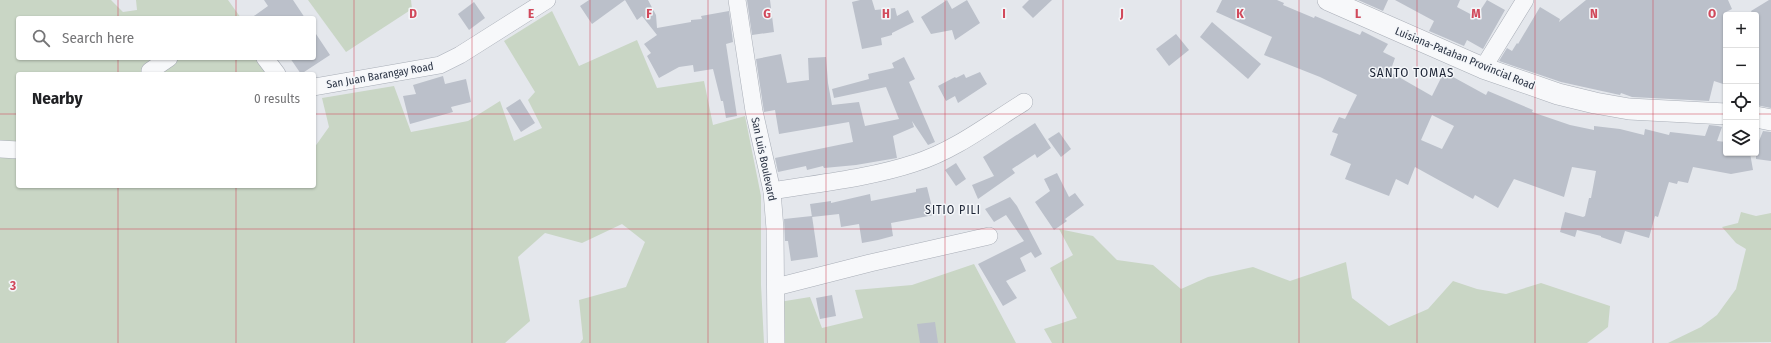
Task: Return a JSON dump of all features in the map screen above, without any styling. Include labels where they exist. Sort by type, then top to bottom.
[{"type":"street","name":"San Juan Barangay Road","points":[[316,87],[440,65],[460,55],[547,0]]},
{"type":"street","name":"San Luis Boulevard","points":[[737,0],[754,111],[772,191],[775,229],[776,343]]},
{"type":"street","name":"Luisiana-Patahan Provincial Road","points":[[1328,0],[1483,68],[1558,94],[1595,104],[1647,110],[1723,114]]},
{"type":"street","points":[[1483,68],[1525,0]]},
{"type":"street","points":[[150,72],[156,65],[165,60]]},
{"type":"street","points":[[267,60],[276,72]]},
{"type":"street","points":[[772,191],[884,171],[916,163],[961,141],[1024,102]]},
{"type":"street","points":[[1759,118],[1771,120]]},
{"type":"street","points":[[0,149],[16,150]]},
{"type":"street","points":[[776,288],[870,263],[989,236]]},
{"type":"green space","points":[[0,0],[111,0],[123,12],[137,10],[136,0],[228,0],[240,16],[16,16],[16,60],[270,60],[279,72],[16,72],[16,188],[316,188],[316,145],[329,127],[322,98],[394,86],[411,132],[468,121],[500,101],[514,141],[542,128],[528,100],[535,92],[504,41],[552,11],[579,66],[637,40],[657,88],[704,81],[713,125],[745,116],[761,196],[761,285],[764,343],[580,343],[583,339],[579,300],[626,287],[645,242],[622,224],[582,243],[545,233],[518,257],[530,321],[505,343],[0,343]]},
{"type":"green space","points":[[308,0],[411,0],[412,9],[346,52]]},
{"type":"green space","points":[[1741,212],[1756,216],[1771,213],[1771,342],[1668,343],[1701,327],[1717,315],[1736,289],[1746,249],[1736,243],[1722,227],[1738,223]]},
{"type":"green space","points":[[1059,229],[1093,236],[1117,260],[1153,265],[1181,289],[1208,277],[1253,267],[1290,281],[1346,262],[1352,298],[1389,326],[1428,309],[1453,281],[1477,289],[1506,294],[1541,283],[1610,306],[1608,327],[1587,343],[1052,343],[1044,329],[1077,318],[1050,268],[1073,255]]},
{"type":"green space","points":[[974,264],[1016,343],[779,343],[779,302],[810,297],[822,328],[863,318],[855,290],[912,285]]},
{"type":"building","points":[[264,0],[293,0],[304,16],[254,16],[268,6]]},
{"type":"building","points":[[589,0],[625,0],[592,24],[580,6]]},
{"type":"building","points":[[625,0],[648,0],[656,15],[657,28],[691,22],[691,20],[702,19],[701,16],[729,11],[733,42],[726,44],[737,116],[726,118],[723,101],[721,101],[713,69],[694,72],[693,65],[679,67],[659,78],[647,56],[651,53],[644,44],[657,35],[642,16],[637,20]]},
{"type":"building","points":[[747,0],[770,0],[774,32],[752,35]]},
{"type":"building","points":[[872,0],[875,10],[895,8],[897,16],[908,10],[914,22],[892,33],[892,35],[881,38],[882,45],[862,49],[852,2]]},
{"type":"building","points":[[947,0],[952,9],[967,0],[980,23],[955,40],[952,30],[931,34],[921,17]]},
{"type":"building","points":[[1029,0],[1052,0],[1033,18],[1022,7]]},
{"type":"building","points":[[1222,0],[1277,0],[1284,3],[1283,5],[1314,18],[1315,16],[1360,35],[1362,31],[1388,44],[1383,52],[1395,58],[1390,72],[1432,96],[1444,72],[1486,95],[1488,91],[1533,110],[1532,112],[1570,125],[1594,130],[1594,126],[1620,129],[1644,135],[1645,129],[1669,135],[1670,132],[1705,136],[1709,125],[1722,127],[1717,141],[1723,142],[1723,156],[1751,156],[1753,170],[1731,174],[1693,167],[1688,183],[1678,181],[1677,184],[1669,182],[1658,217],[1655,216],[1649,238],[1625,231],[1621,244],[1601,236],[1577,230],[1575,237],[1560,232],[1565,212],[1583,217],[1585,216],[1589,198],[1591,198],[1596,171],[1572,167],[1564,197],[1514,179],[1498,208],[1475,195],[1473,199],[1415,167],[1408,185],[1396,179],[1389,196],[1345,179],[1351,164],[1330,155],[1338,134],[1332,132],[1339,117],[1345,119],[1357,95],[1320,77],[1264,55],[1272,37],[1216,12]],"holes":[[[1432,115],[1454,126],[1442,149],[1421,140]]]},
{"type":"building","points":[[1358,0],[1388,0],[1383,11]]},
{"type":"building","points":[[1395,0],[1460,0],[1457,7],[1476,17],[1487,0],[1505,10],[1483,49],[1467,40],[1464,46],[1429,31],[1434,21]]},
{"type":"building","points":[[1586,0],[1728,0],[1732,9],[1723,12],[1723,84],[1714,81],[1709,101],[1632,97],[1621,93],[1620,95],[1561,82],[1499,61],[1507,48],[1512,51],[1517,43],[1518,44],[1540,7],[1560,19],[1559,22]]},
{"type":"building","points":[[1771,0],[1771,108],[1759,106],[1759,12],[1751,11]]},
{"type":"building","points":[[474,2],[485,18],[469,30],[458,14]]},
{"type":"building","points":[[1212,22],[1261,64],[1248,79],[1200,37]]},
{"type":"building","points":[[316,34],[330,55],[304,72],[300,72],[291,60],[316,60]]},
{"type":"building","points":[[1176,34],[1189,50],[1169,66],[1156,49]]},
{"type":"building","points":[[781,54],[787,83],[809,80],[808,58],[826,57],[828,83],[832,105],[859,102],[865,126],[899,119],[886,87],[834,98],[832,89],[869,79],[868,74],[894,68],[892,63],[904,57],[915,79],[909,82],[935,142],[928,145],[912,121],[914,127],[893,136],[897,158],[856,165],[824,168],[823,166],[807,170],[806,166],[778,172],[775,158],[853,142],[849,122],[779,134],[775,110],[764,112],[756,59]]},
{"type":"building","points":[[980,72],[987,84],[958,103],[955,96],[946,101],[938,86],[964,74],[966,78]]},
{"type":"building","points":[[443,76],[445,84],[466,79],[471,102],[451,107],[453,112],[410,124],[403,96],[416,94],[413,85]]},
{"type":"building","points":[[520,99],[535,123],[521,132],[506,108]]},
{"type":"building","points":[[1035,123],[1051,148],[1037,158],[1035,154],[1012,169],[1015,173],[978,199],[972,185],[994,176],[983,157]]},
{"type":"building","points":[[1763,131],[1771,132],[1771,161],[1756,159],[1756,156],[1759,156],[1759,141]]},
{"type":"building","points":[[1059,132],[1071,149],[1061,157],[1048,139]]},
{"type":"building","points":[[956,163],[966,179],[956,186],[945,170]]},
{"type":"building","points":[[1057,173],[1069,197],[1075,193],[1084,205],[1065,219],[1067,221],[1054,230],[1035,202],[1050,191],[1044,179]]},
{"type":"building","points":[[927,187],[934,215],[891,223],[893,236],[878,240],[862,243],[859,224],[841,227],[839,214],[812,217],[810,204],[831,201],[831,203],[870,194],[871,201],[916,192],[916,189]]},
{"type":"building","points":[[1010,197],[1017,206],[1042,254],[1035,258],[1031,252],[1020,258],[1026,271],[1006,281],[1017,298],[1003,306],[978,264],[1024,241],[1006,215],[994,222],[985,209]]},
{"type":"building","points":[[812,216],[818,257],[791,261],[788,241],[785,241],[784,219]]},
{"type":"building","points":[[832,295],[836,316],[820,319],[816,298]]},
{"type":"building","points":[[935,322],[938,343],[920,343],[917,324]]},
{"type":"district","name":"SANTO TOMAS","points":[[1412,72]]},
{"type":"district","name":"SITIO PILI","points":[[953,210]]}]
